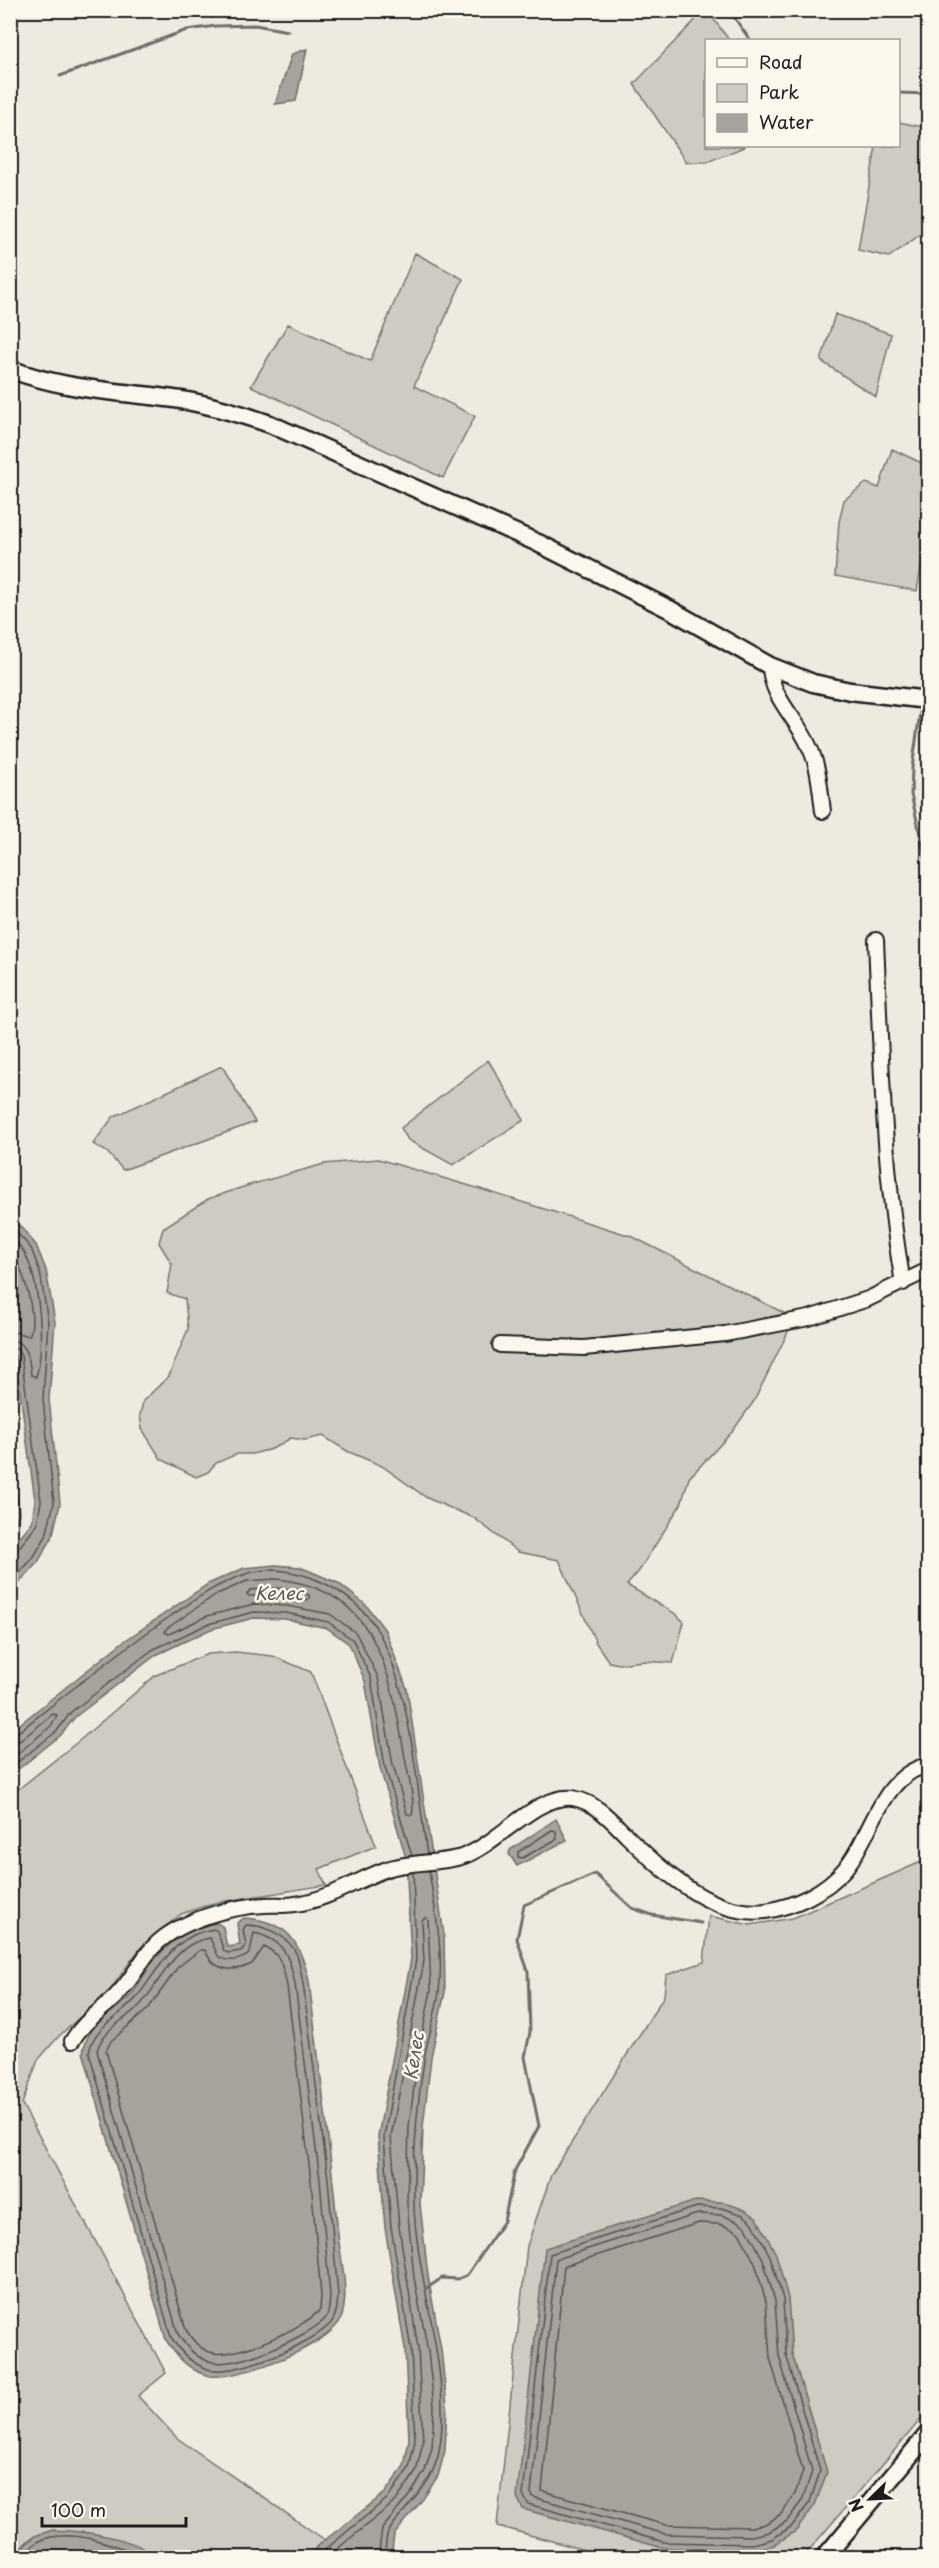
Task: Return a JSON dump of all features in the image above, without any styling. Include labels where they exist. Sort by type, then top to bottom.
[{"type":"main road","points":[[10,369],[62,385],[182,400],[228,410],[270,424],[538,543],[671,610],[770,666],[813,683],[850,691],[921,699]]},
{"type":"main road","points":[[824,2558],[928,2434]]},
{"type":"street","points":[[770,666],[774,690],[809,744],[816,763],[823,811]]},
{"type":"street","points":[[876,940],[884,1124],[893,1226],[903,1282]]},
{"type":"street","points":[[500,1345],[584,1348],[725,1334],[808,1318],[868,1299],[928,1270]]},
{"type":"street","points":[[72,2041],[78,2031],[117,1995],[141,1959],[154,1945],[177,1929],[199,1919],[226,1911],[263,1905],[294,1904],[324,1897],[389,1868],[455,1858],[475,1851],[544,1803],[566,1798],[575,1798],[600,1810],[652,1860],[708,1900],[733,1909],[755,1912],[775,1910],[812,1896],[834,1880],[852,1859],[873,1815],[896,1783],[928,1765]]},
{"type":"green space","points":[[704,11],[708,11],[728,39],[705,39],[705,147],[744,147],[707,162],[686,162],[634,84]]},
{"type":"green space","points":[[900,122],[928,128],[928,229],[889,257],[858,250],[876,147],[900,147]]},
{"type":"green space","points":[[415,253],[463,279],[414,386],[475,416],[443,478],[251,386],[288,324],[370,361]]},
{"type":"green space","points":[[835,314],[891,334],[876,397],[821,361]]},
{"type":"green space","points":[[892,449],[928,466],[928,527],[917,591],[835,576],[839,522],[844,500],[866,483],[879,488]]},
{"type":"green space","points":[[488,1060],[524,1120],[453,1165],[408,1140],[401,1128]]},
{"type":"green space","points":[[222,1066],[255,1122],[123,1170],[107,1152],[93,1144],[113,1117]]},
{"type":"green space","points":[[378,1159],[631,1236],[786,1314],[790,1328],[754,1401],[732,1432],[689,1478],[681,1504],[639,1571],[627,1585],[676,1614],[684,1622],[673,1663],[643,1661],[619,1664],[609,1662],[596,1643],[559,1560],[518,1552],[474,1518],[427,1498],[382,1466],[347,1451],[323,1436],[305,1440],[291,1438],[272,1449],[252,1454],[237,1454],[216,1463],[208,1472],[196,1477],[161,1459],[142,1429],[140,1415],[143,1401],[169,1376],[188,1329],[185,1299],[167,1293],[172,1264],[159,1243],[163,1228],[208,1199],[246,1186],[324,1164]]},
{"type":"green space","points":[[10,1429],[19,1514],[11,1533],[10,1533]]},
{"type":"green space","points":[[236,1652],[273,1656],[311,1672],[376,1846],[319,1869],[326,1885],[214,1903],[181,1914],[141,1947],[110,1990],[59,2036],[38,2060],[22,2104],[166,2373],[138,2396],[177,2438],[325,2540],[306,2557],[157,2558],[132,2544],[116,2539],[63,2531],[35,2536],[11,2558],[11,1795],[156,1675],[208,1654]]},
{"type":"green space","points":[[928,1859],[928,2411],[804,2556],[794,2558],[610,2557],[497,2526],[527,2246],[551,2175],[664,1996],[666,1975],[704,1962],[709,1916],[750,1925],[793,1918]]},
{"type":"water","points":[[307,49],[296,101],[275,104],[292,54]]},
{"type":"water","points":[[11,1215],[36,1245],[46,1270],[55,1322],[49,1399],[60,1504],[52,1538],[38,1562],[11,1592],[11,1548],[32,1522],[35,1500],[15,1357],[11,1348]]},
{"type":"water","name":"Келес","points":[[275,1565],[300,1567],[338,1583],[366,1605],[385,1630],[407,1689],[444,1935],[445,1992],[431,2057],[423,2127],[420,2204],[447,2406],[445,2451],[438,2476],[394,2535],[391,2557],[306,2557],[385,2493],[404,2466],[409,2440],[405,2349],[385,2228],[378,2136],[411,1959],[406,1858],[380,1768],[365,1681],[349,1644],[327,1628],[285,1619],[254,1618],[211,1629],[156,1655],[75,1717],[61,1735],[11,1775],[11,1731],[120,1644],[208,1584],[244,1568]]},
{"type":"water","points":[[556,1819],[567,1840],[517,1866],[509,1854],[510,1850]]},
{"type":"water","points":[[244,1918],[272,1924],[290,1936],[301,1955],[309,1981],[345,2296],[342,2316],[335,2327],[304,2349],[262,2366],[223,2376],[210,2376],[196,2371],[184,2362],[166,2340],[83,2052],[86,2040],[96,2024],[132,1994],[152,1963],[165,1948],[189,1931],[217,1923],[223,1927],[227,1947],[240,1945],[237,1923]]},
{"type":"water","points":[[696,2201],[723,2202],[745,2210],[757,2218],[776,2254],[788,2298],[792,2353],[827,2472],[815,2505],[796,2531],[774,2545],[754,2550],[663,2548],[523,2509],[517,2497],[545,2248]]},
{"type":"water","points":[[53,2530],[108,2536],[135,2544],[157,2557],[87,2558],[65,2554],[58,2557],[12,2557],[35,2536]]},
{"type":"waterway","points":[[729,10],[749,39]]},
{"type":"waterway","points":[[60,76],[187,30],[216,26],[255,25],[288,31]]},
{"type":"waterway","points":[[900,93],[928,94]]},
{"type":"waterway","points":[[923,694],[928,614]]},
{"type":"waterway","points":[[921,706],[912,768],[911,794],[928,870]]},
{"type":"waterway","points":[[427,2288],[442,2278],[458,2279],[467,2275],[504,2221],[515,2170],[539,2126],[525,2057],[530,2032],[528,1971],[517,1939],[524,1905],[595,1874],[632,1908],[652,1915],[701,1923]]}]
